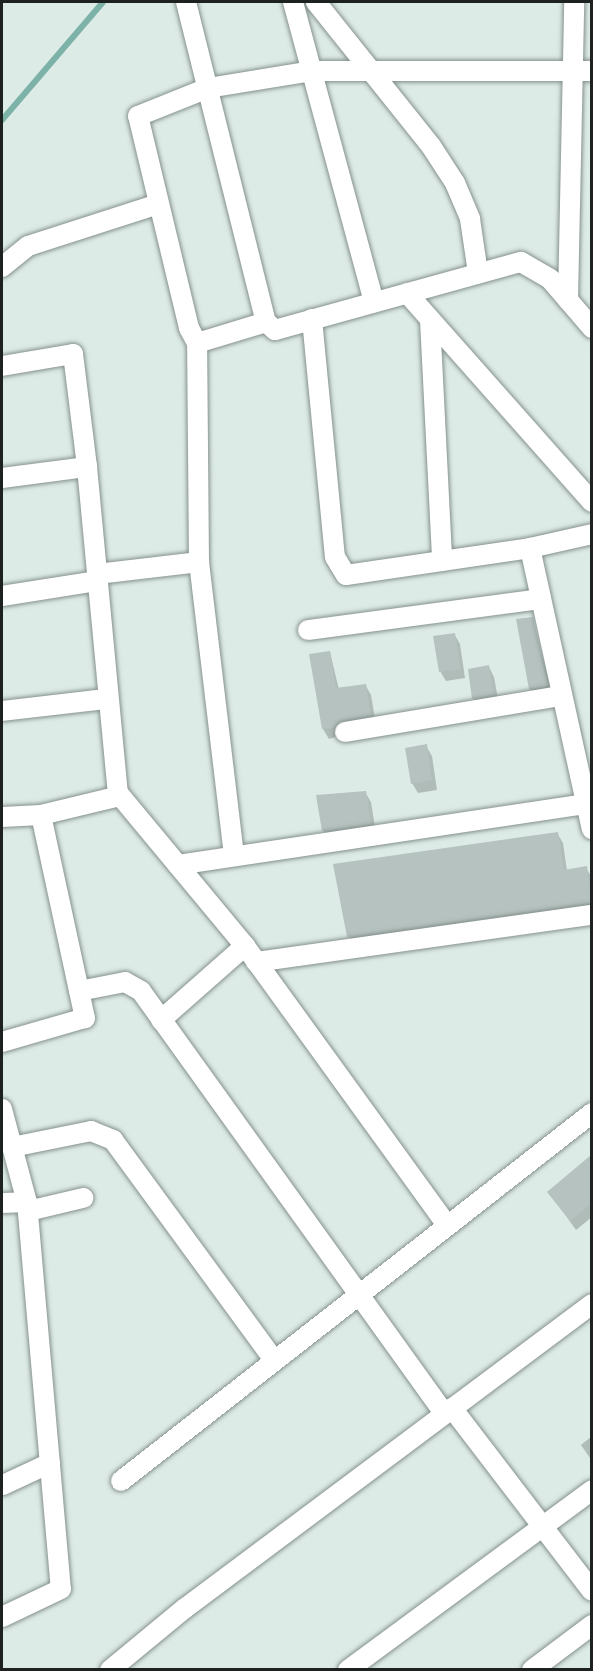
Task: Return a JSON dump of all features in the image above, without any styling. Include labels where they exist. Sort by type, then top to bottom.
[{"type":"street","points":[[186,2],[266,322],[276,330],[521,262],[550,279],[591,328]]},
{"type":"street","points":[[293,2],[374,302]]},
{"type":"street","points":[[316,2],[368,70],[431,146],[454,183],[470,219],[478,273]]},
{"type":"street","points":[[568,300],[574,2]]},
{"type":"street","points":[[234,854],[199,562],[197,343],[189,328],[138,116],[208,88],[312,71],[591,71]]},
{"type":"street","points":[[2,267],[28,246],[158,204]]},
{"type":"street","points":[[407,293],[591,502]]},
{"type":"street","points":[[312,320],[335,557],[346,575],[530,548],[591,534]]},
{"type":"street","points":[[430,320],[442,561]]},
{"type":"street","points":[[197,343],[266,322]]},
{"type":"street","points":[[2,366],[73,354],[98,578],[106,699],[120,796],[251,954],[446,1224]]},
{"type":"street","points":[[2,478],[87,468]]},
{"type":"street","points":[[530,548],[560,696],[587,798],[591,829]]},
{"type":"street","points":[[2,596],[199,562]]},
{"type":"street","points":[[308,630],[541,599]]},
{"type":"street","points":[[345,732],[560,696]]},
{"type":"street","points":[[2,711],[106,699]]},
{"type":"street","points":[[2,818],[41,814],[120,796]]},
{"type":"street","points":[[178,865],[234,854],[587,798]]},
{"type":"street","points":[[2,1042],[85,1018],[41,814]]},
{"type":"street","points":[[161,1020],[251,954],[591,915]]},
{"type":"street","points":[[79,991],[131,983],[161,1020],[448,1410],[591,1591]]},
{"type":"street","points":[[2,1109],[27,1207],[61,1589],[2,1617]]},
{"type":"street","points":[[121,1481],[446,1224],[591,1113]]},
{"type":"street","points":[[12,1147],[91,1131],[113,1140],[274,1360]]},
{"type":"street","points":[[2,1203],[27,1207],[83,1197]]},
{"type":"street","points":[[119,1667],[448,1410],[591,1304]]},
{"type":"street","points":[[2,1484],[50,1462]]},
{"type":"street","points":[[348,1670],[543,1528],[591,1490]]},
{"type":"street","points":[[532,1670],[591,1625]]},
{"type":"building","points":[[533,617],[548,686],[529,689],[516,619]]},
{"type":"building","points":[[455,633],[461,669],[439,672],[433,636]]},
{"type":"building","points":[[330,651],[336,688],[366,684],[371,715],[343,720],[334,728],[322,729],[309,654]]},
{"type":"building","points":[[489,665],[494,695],[472,699],[468,669]]},
{"type":"building","points":[[427,744],[432,780],[411,784],[405,748]]},
{"type":"building","points":[[366,791],[371,824],[322,831],[316,795]]},
{"type":"building","points":[[558,832],[564,870],[587,866],[591,903],[347,937],[333,864]]},
{"type":"building","points":[[591,1155],[591,1204],[570,1221],[547,1192]]},
{"type":"waterway","points":[[2,120],[103,2]]}]
